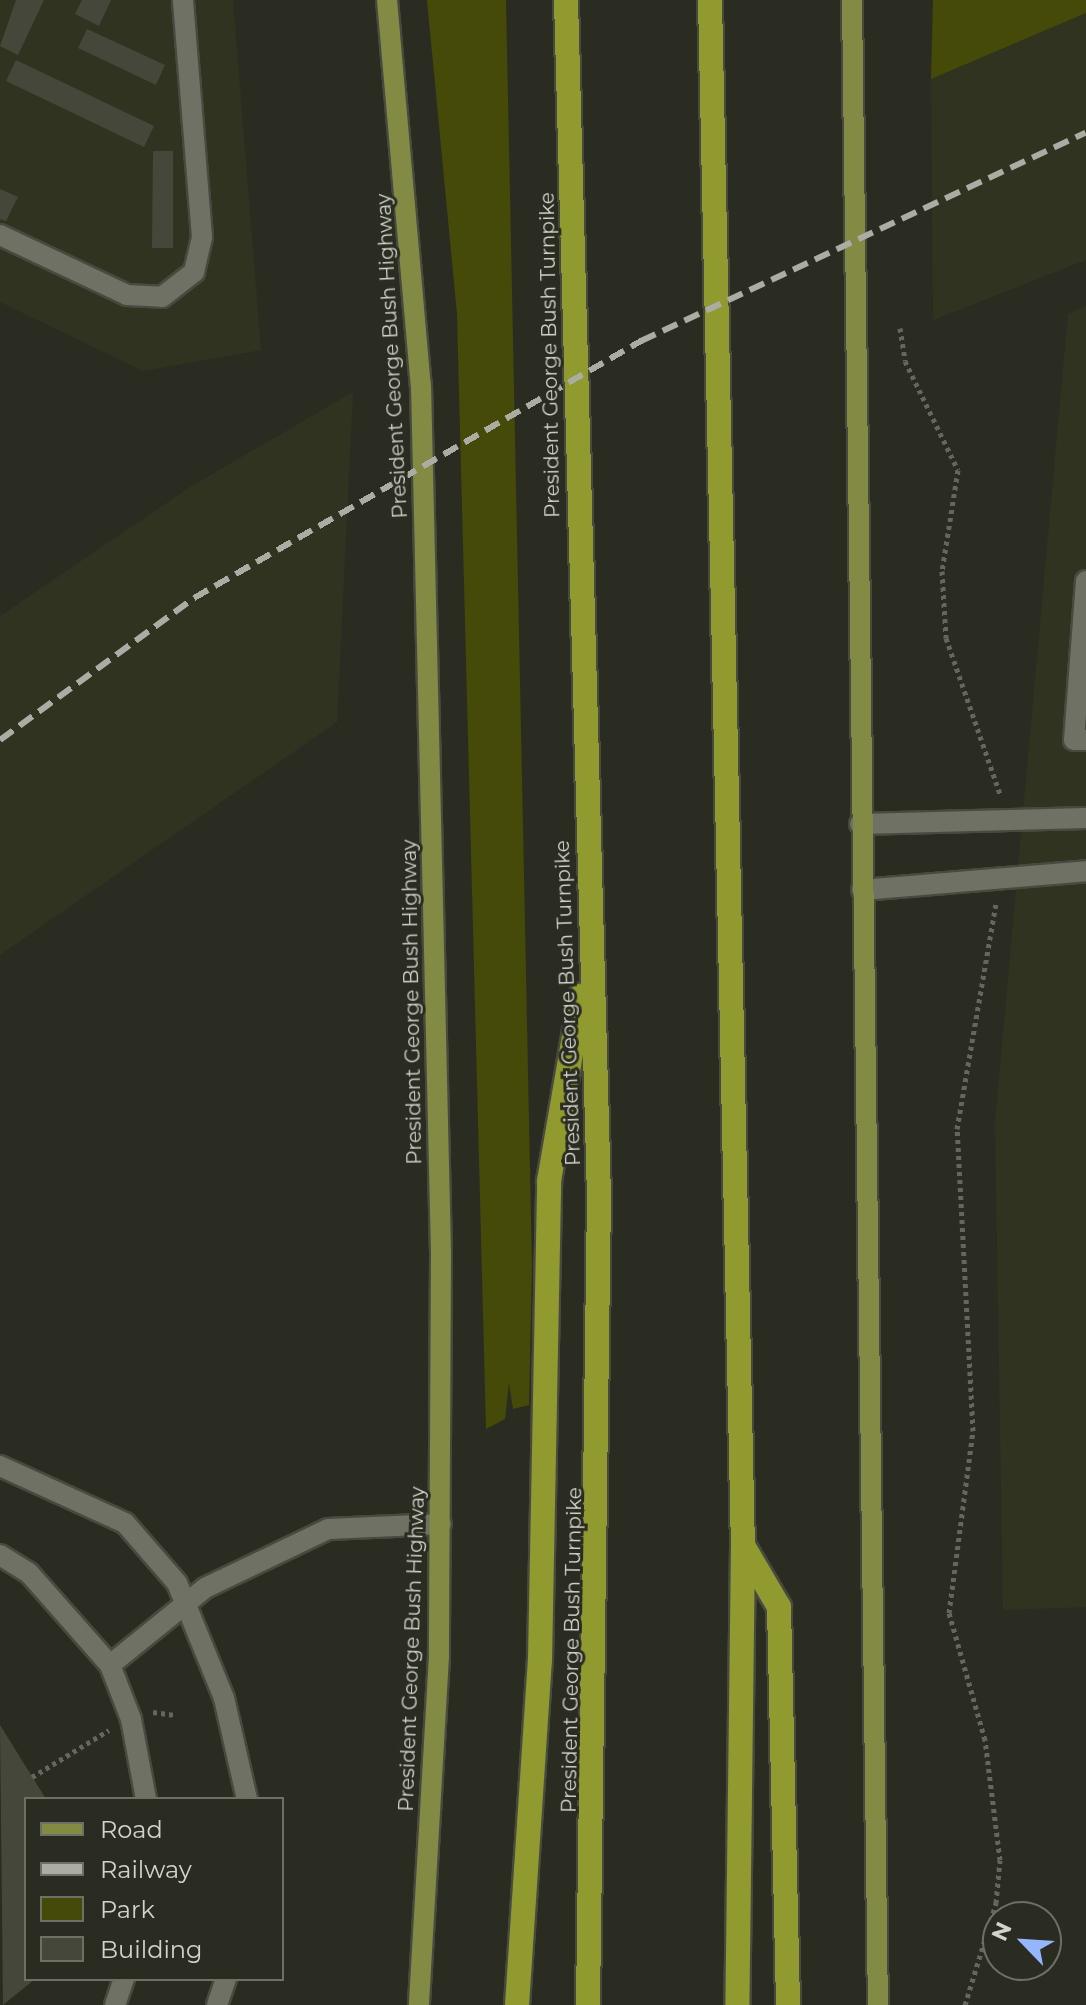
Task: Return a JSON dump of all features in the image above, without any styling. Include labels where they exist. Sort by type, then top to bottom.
[{"type":"highway","name":"President George Bush Turnpike","points":[[566,0],[599,1479],[588,2005]]},
{"type":"highway","points":[[710,0],[743,1546],[737,2005]]},
{"type":"highway","points":[[517,2005],[540,1660],[549,1181],[589,950]]},
{"type":"highway","points":[[743,1546],[779,1607],[788,2005]]},
{"type":"main road","name":"President George Bush Highway","points":[[387,0],[421,385],[441,1524],[419,2005]]},
{"type":"main road","points":[[852,0],[860,824],[878,2005]]},
{"type":"lane","points":[[0,235],[127,295],[162,297],[194,272],[202,237],[183,0]]},
{"type":"lane","points":[[1086,581],[1074,740],[1086,740]]},
{"type":"lane","points":[[860,824],[1086,818]]},
{"type":"lane","points":[[862,890],[998,875],[1086,871]]},
{"type":"lane","points":[[0,1466],[125,1523],[177,1583],[224,1698],[247,1797]]},
{"type":"lane","points":[[110,1665],[185,1604],[328,1529],[441,1524]]},
{"type":"lane","points":[[0,1555],[29,1573],[110,1665],[131,1719],[146,1797]]},
{"type":"lane","points":[[115,2005],[123,1981]]},
{"type":"lane","points":[[217,2005],[225,1981]]},
{"type":"path","points":[[900,328],[905,361],[958,470],[942,571],[946,638],[956,684],[999,785],[1002,819]]},
{"type":"path","points":[[965,2005],[993,1916],[1000,1860],[985,1740],[949,1613],[973,1431],[957,1129],[998,875]]},
{"type":"path","points":[[148,1711],[175,1715]]},
{"type":"path","points":[[32,1777],[115,1727]]},
{"type":"shaded area","points":[[0,0],[233,0],[261,350],[143,371],[0,302]]},
{"type":"shaded area","points":[[1086,13],[1086,260],[933,320],[931,79]]},
{"type":"shaded area","points":[[1086,306],[1086,1607],[1003,1610],[995,1123],[1068,314]]},
{"type":"shaded area","points":[[353,392],[337,722],[0,955],[0,616],[190,487]]},
{"type":"green space","points":[[427,0],[506,0],[532,1266],[529,1405],[513,1409],[509,1383],[505,1419],[486,1429],[457,314]]},
{"type":"green space","points":[[933,0],[1086,0],[1086,13],[931,79]]},
{"type":"building","points":[[16,0],[44,0],[18,55],[0,46]]},
{"type":"building","points":[[82,0],[111,0],[99,26],[75,14]]},
{"type":"building","points":[[87,29],[165,65],[156,85],[78,48]]},
{"type":"building","points":[[16,60],[154,126],[144,147],[6,81]]},
{"type":"building","points":[[153,151],[173,151],[173,248],[152,248]]},
{"type":"building","points":[[0,189],[18,197],[6,221],[0,219]]},
{"type":"building","points":[[0,1725],[45,1797],[24,1797],[24,1981],[33,1981],[3,2005]]},
{"type":"railway","points":[[0,740],[194,598],[641,341],[1086,133]]}]
